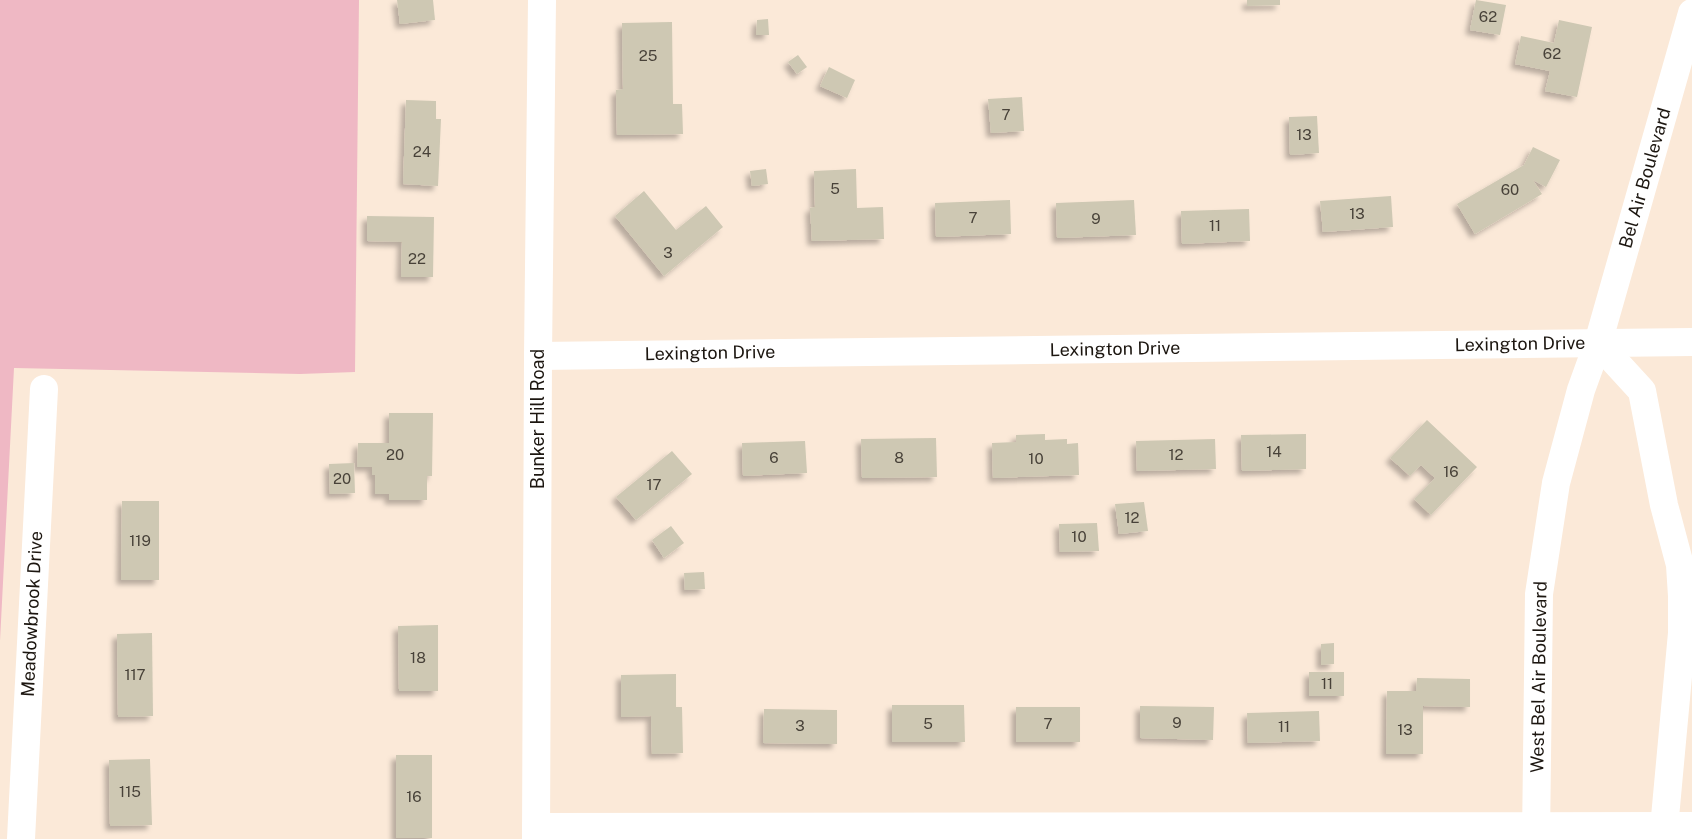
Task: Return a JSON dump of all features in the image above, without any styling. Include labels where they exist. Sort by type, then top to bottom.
[{"type":"street","name":"Bunker Hill Road","points":[[536,833],[542,0]]},
{"type":"street","name":"Bel Air Boulevard","points":[[1598,343],[1692,13]]},
{"type":"street","name":"Lexington Drive","points":[[538,356],[1692,342]]},
{"type":"street","points":[[1598,343],[1642,391],[1664,505],[1680,565],[1682,633],[1664,833]]},
{"type":"street","name":"West Bel Air Boulevard","points":[[1536,833],[1539,594],[1556,483],[1581,390],[1598,343]]},
{"type":"street","name":"Meadowbrook Drive","points":[[21,839],[44,389]]},
{"type":"street","points":[[536,833],[1664,833],[1692,826]]},
{"type":"shaded area","points":[[0,0],[359,0],[355,372],[300,374],[14,368],[0,641]]},
{"type":"building","points":[[397,0],[433,0],[435,20],[400,24]]},
{"type":"building","points":[[1247,0],[1280,0],[1280,5],[1247,6]]},
{"type":"building","points":[[1476,0],[1506,5],[1500,35],[1470,30]]},
{"type":"building","points":[[768,19],[769,35],[756,35],[757,20]]},
{"type":"building","points":[[1559,20],[1592,27],[1577,97],[1545,91],[1550,71],[1515,64],[1521,36],[1554,43]]},
{"type":"building","points":[[672,22],[673,104],[682,104],[683,134],[617,135],[616,90],[623,89],[622,23]]},
{"type":"building","points":[[798,55],[807,67],[797,74],[788,62]]},
{"type":"building","points":[[829,67],[855,80],[847,98],[820,86]]},
{"type":"building","points":[[1022,97],[1024,131],[991,133],[988,99]]},
{"type":"building","points":[[406,100],[436,101],[436,119],[441,119],[438,186],[403,184]]},
{"type":"building","points":[[1317,116],[1319,153],[1290,155],[1289,117]]},
{"type":"building","points":[[1533,147],[1560,160],[1546,187],[1533,180],[1542,194],[1475,234],[1457,204],[1524,165]]},
{"type":"building","points":[[766,169],[768,184],[752,186],[750,171]]},
{"type":"building","points":[[856,169],[857,208],[883,207],[884,239],[812,241],[810,208],[815,207],[814,171]]},
{"type":"building","points":[[644,191],[676,230],[706,206],[723,227],[664,276],[615,216]]},
{"type":"building","points":[[1391,196],[1393,227],[1323,232],[1320,201]]},
{"type":"building","points":[[1010,200],[1011,234],[936,237],[935,203]]},
{"type":"building","points":[[1134,200],[1136,235],[1057,238],[1056,203]]},
{"type":"building","points":[[1249,209],[1250,241],[1182,244],[1181,211]]},
{"type":"building","points":[[367,216],[434,217],[433,277],[401,277],[402,242],[367,241]]},
{"type":"building","points":[[389,413],[433,413],[432,476],[427,476],[427,500],[389,500],[389,494],[375,494],[375,475],[372,475],[372,467],[357,467],[358,443],[389,443]]},
{"type":"building","points":[[1427,420],[1477,467],[1431,515],[1414,499],[1435,478],[1421,465],[1410,476],[1390,458]]},
{"type":"building","points":[[1045,434],[1045,440],[1067,439],[1067,444],[1078,443],[1079,475],[993,478],[992,443],[1016,442],[1016,435]]},
{"type":"building","points":[[1306,434],[1306,469],[1242,471],[1241,435]]},
{"type":"building","points":[[936,438],[937,477],[862,478],[861,439]]},
{"type":"building","points":[[1215,439],[1216,469],[1137,471],[1136,441]]},
{"type":"building","points":[[805,441],[807,473],[743,476],[742,443]]},
{"type":"building","points":[[672,451],[692,474],[636,520],[616,497]]},
{"type":"building","points":[[354,463],[355,493],[330,494],[329,464]]},
{"type":"building","points":[[122,501],[159,501],[159,580],[121,580]]},
{"type":"building","points":[[1144,502],[1148,531],[1119,534],[1115,504]]},
{"type":"building","points":[[1097,523],[1099,551],[1060,552],[1059,524]]},
{"type":"building","points":[[671,526],[684,543],[664,558],[652,540]]},
{"type":"building","points":[[704,572],[705,589],[685,590],[684,573]]},
{"type":"building","points":[[438,625],[438,691],[399,691],[398,626]]},
{"type":"building","points":[[152,633],[153,716],[118,717],[117,634]]},
{"type":"building","points":[[1334,643],[1334,664],[1321,665],[1321,644]]},
{"type":"building","points":[[1309,672],[1344,672],[1344,696],[1309,696]]},
{"type":"building","points":[[676,674],[676,707],[682,707],[683,753],[652,754],[651,716],[621,717],[621,675]]},
{"type":"building","points":[[1417,678],[1470,679],[1470,707],[1423,706],[1423,754],[1386,754],[1387,691],[1416,691]]},
{"type":"building","points":[[892,705],[964,705],[965,742],[892,742]]},
{"type":"building","points":[[1140,706],[1214,707],[1213,740],[1140,738]]},
{"type":"building","points":[[1016,707],[1080,707],[1080,742],[1016,742]]},
{"type":"building","points":[[764,709],[837,710],[837,744],[763,743]]},
{"type":"building","points":[[1319,711],[1320,741],[1248,743],[1247,713]]},
{"type":"building","points":[[396,755],[432,755],[432,838],[396,838]]},
{"type":"building","points":[[150,759],[152,825],[110,826],[109,760]]}]
